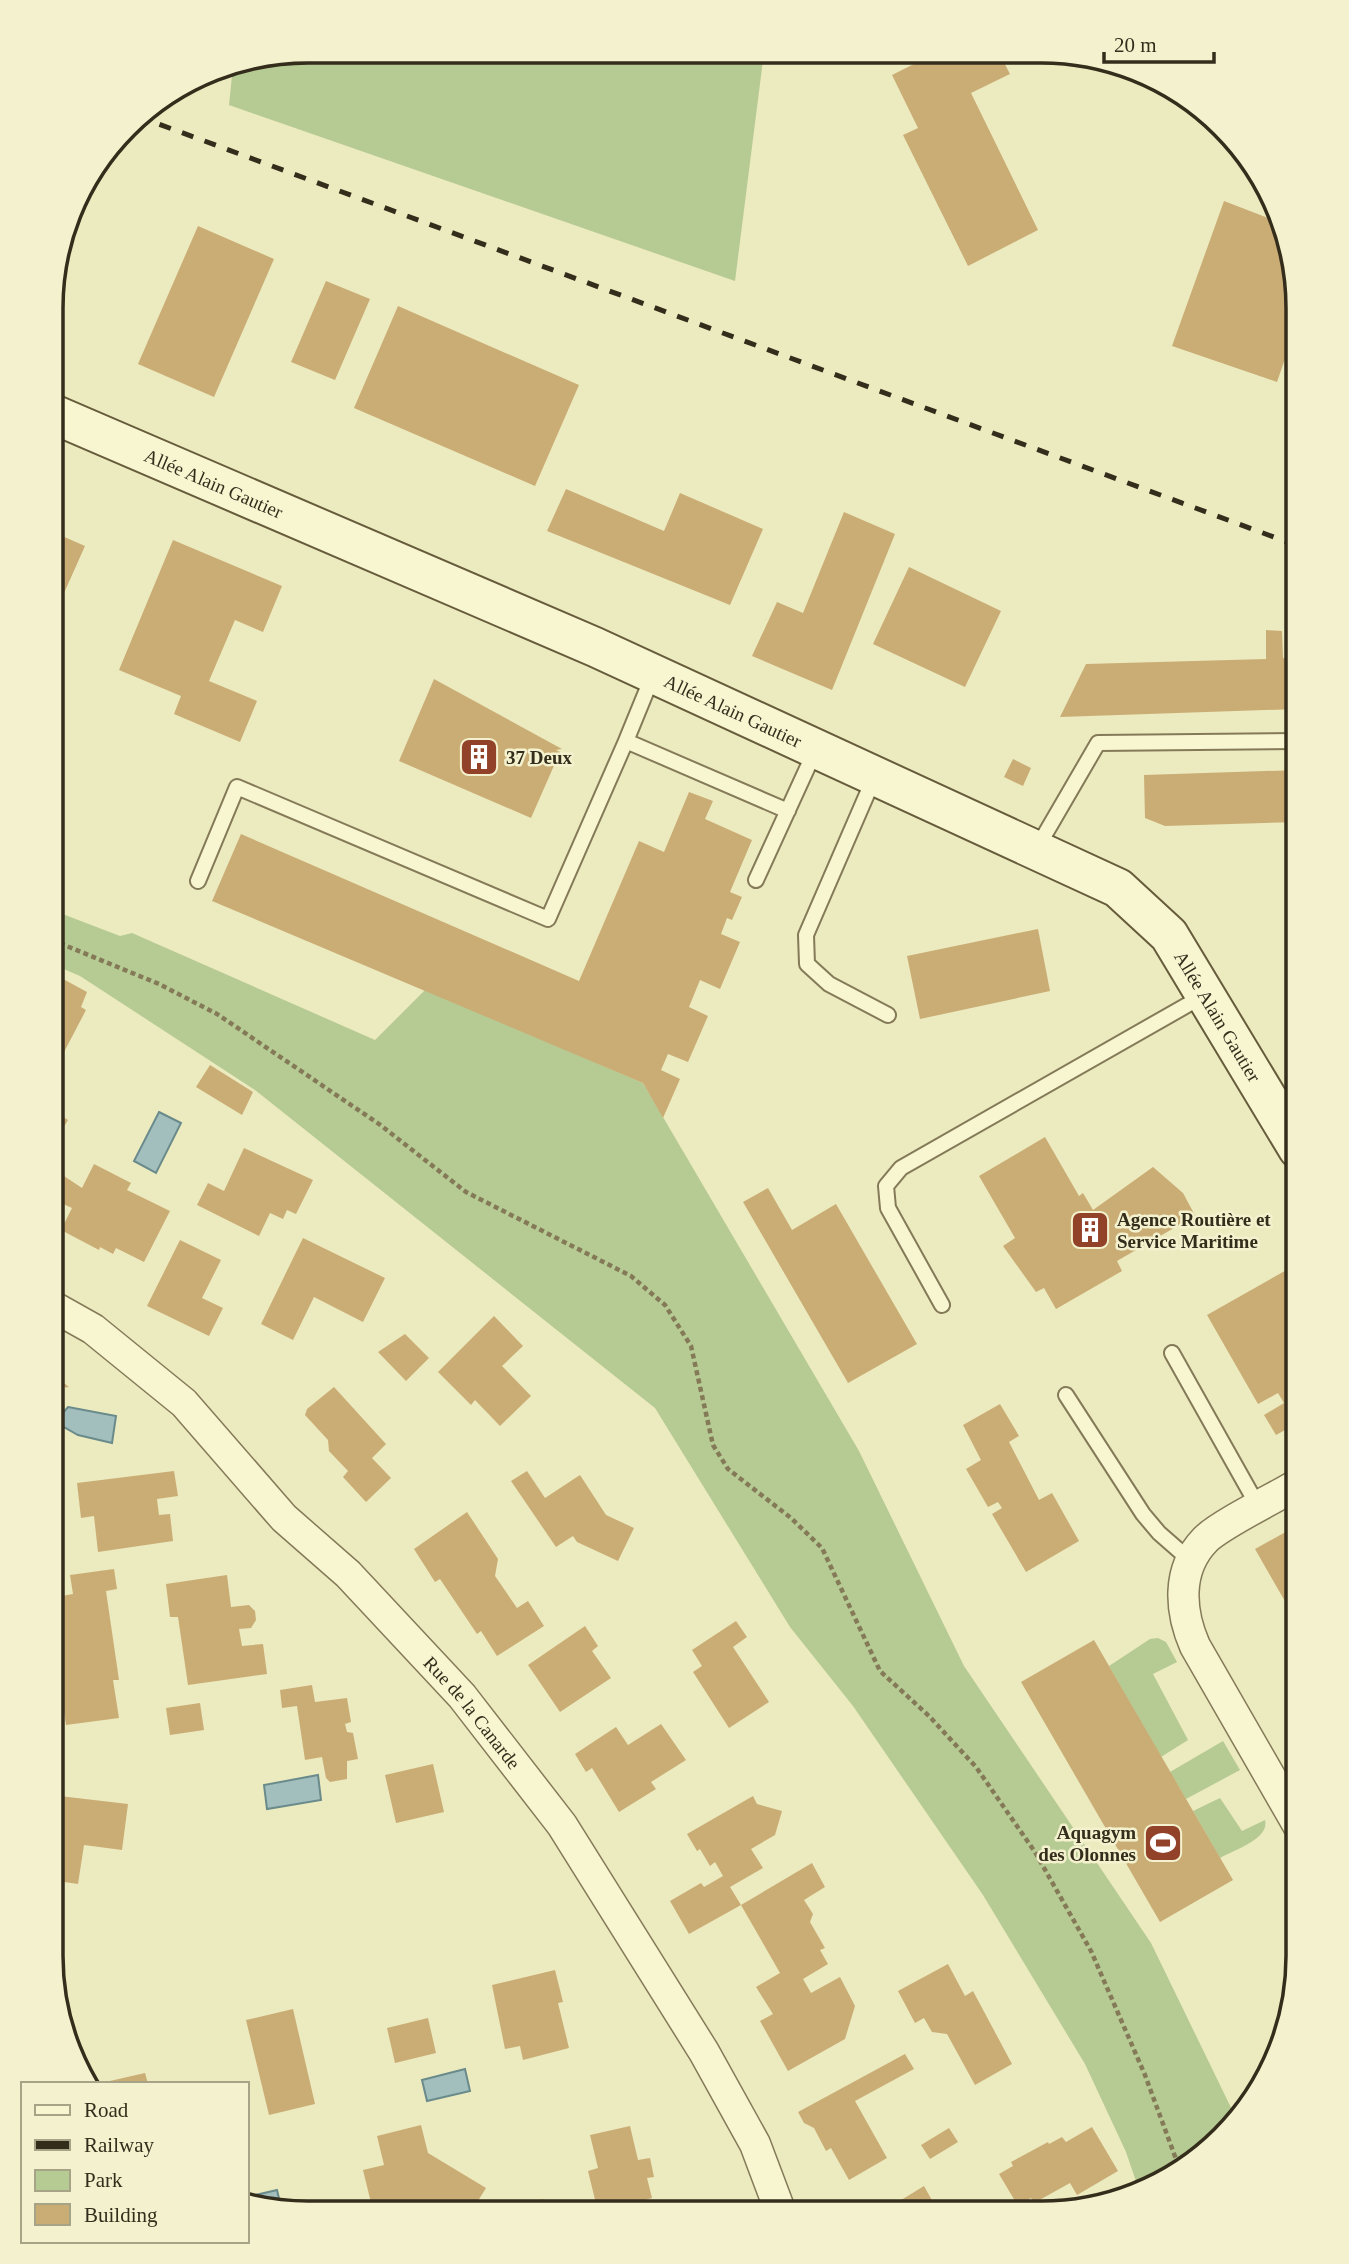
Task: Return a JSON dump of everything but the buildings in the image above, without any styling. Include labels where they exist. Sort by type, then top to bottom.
[{"type":"street","name":"Allée Alain Gautier","points":[[63,418],[653,675],[1118,888],[1169,935],[1286,1128]]},
{"type":"street","name":"Rue de la Canarde","points":[[63,1312],[93,1329],[184,1403],[284,1518],[348,1574],[461,1696],[562,1825],[697,2040],[755,2144],[776,2201]]},
{"type":"street","points":[[1285,1492],[1205,1539],[1191,1561],[1181,1598],[1185,1624],[1195,1646],[1285,1803]]},
{"type":"lane","points":[[198,881],[237,787],[548,919],[653,675]]},
{"type":"lane","points":[[1036,849],[1098,743],[1286,740]]},
{"type":"lane","points":[[626,741],[788,811]]},
{"type":"lane","points":[[756,880],[816,750]]},
{"type":"lane","points":[[875,777],[806,934],[807,964],[829,984],[888,1015]]},
{"type":"lane","points":[[942,1305],[888,1208],[886,1186],[901,1168],[1207,994]]},
{"type":"lane","points":[[1172,1353],[1259,1508]]},
{"type":"lane","points":[[1066,1395],[1143,1514],[1159,1533],[1191,1561]]},
{"type":"path","points":[[63,945],[159,984],[217,1014],[379,1124],[466,1192],[631,1276],[665,1305],[691,1346],[713,1445],[728,1469],[791,1518],[822,1548],[880,1671],[929,1716],[976,1768],[1035,1852],[1091,1951],[1145,2075],[1176,2160]]},
{"type":"green space","points":[[763,63],[735,281],[229,105],[232,75],[276,65]]},
{"type":"green space","points":[[63,914],[120,936],[132,933],[375,1040],[426,989],[643,1083],[859,1451],[964,1666],[1151,1943],[1232,2109],[1203,2140],[1177,2160],[1136,2181],[1126,2152],[1085,2064],[983,1895],[853,1706],[790,1627],[655,1408],[255,1090],[80,976],[63,969]]},
{"type":"green space","points":[[1158,1638],[1166,1642],[1177,1662],[1153,1674],[1188,1740],[1161,1757],[1109,1666],[1150,1639]]},
{"type":"green space","points":[[1223,1741],[1240,1770],[1186,1799],[1170,1772]]},
{"type":"green space","points":[[1220,1798],[1242,1831],[1265,1820],[1265,1827],[1257,1838],[1220,1858],[1193,1811]]},
{"type":"water","points":[[159,1112],[181,1123],[156,1173],[134,1161]]},
{"type":"water","points":[[68,1407],[116,1416],[112,1443],[78,1435],[63,1427],[63,1413]]},
{"type":"water","points":[[318,1775],[321,1800],[267,1809],[264,1785]]},
{"type":"water","points":[[465,2069],[470,2091],[427,2101],[422,2080]]},
{"type":"water","points":[[277,2190],[279,2199],[276,2199],[255,2195]]},
{"type":"railway","points":[[150,121],[1286,542]]},
{"type":"place","name":"37 Deux","points":[[479,757]]},
{"type":"place","name":"Agence Routière et Service Maritime","points":[[1090,1230]]},
{"type":"place","name":"Aquagym des Olonnes","points":[[1163,1843]]}]
